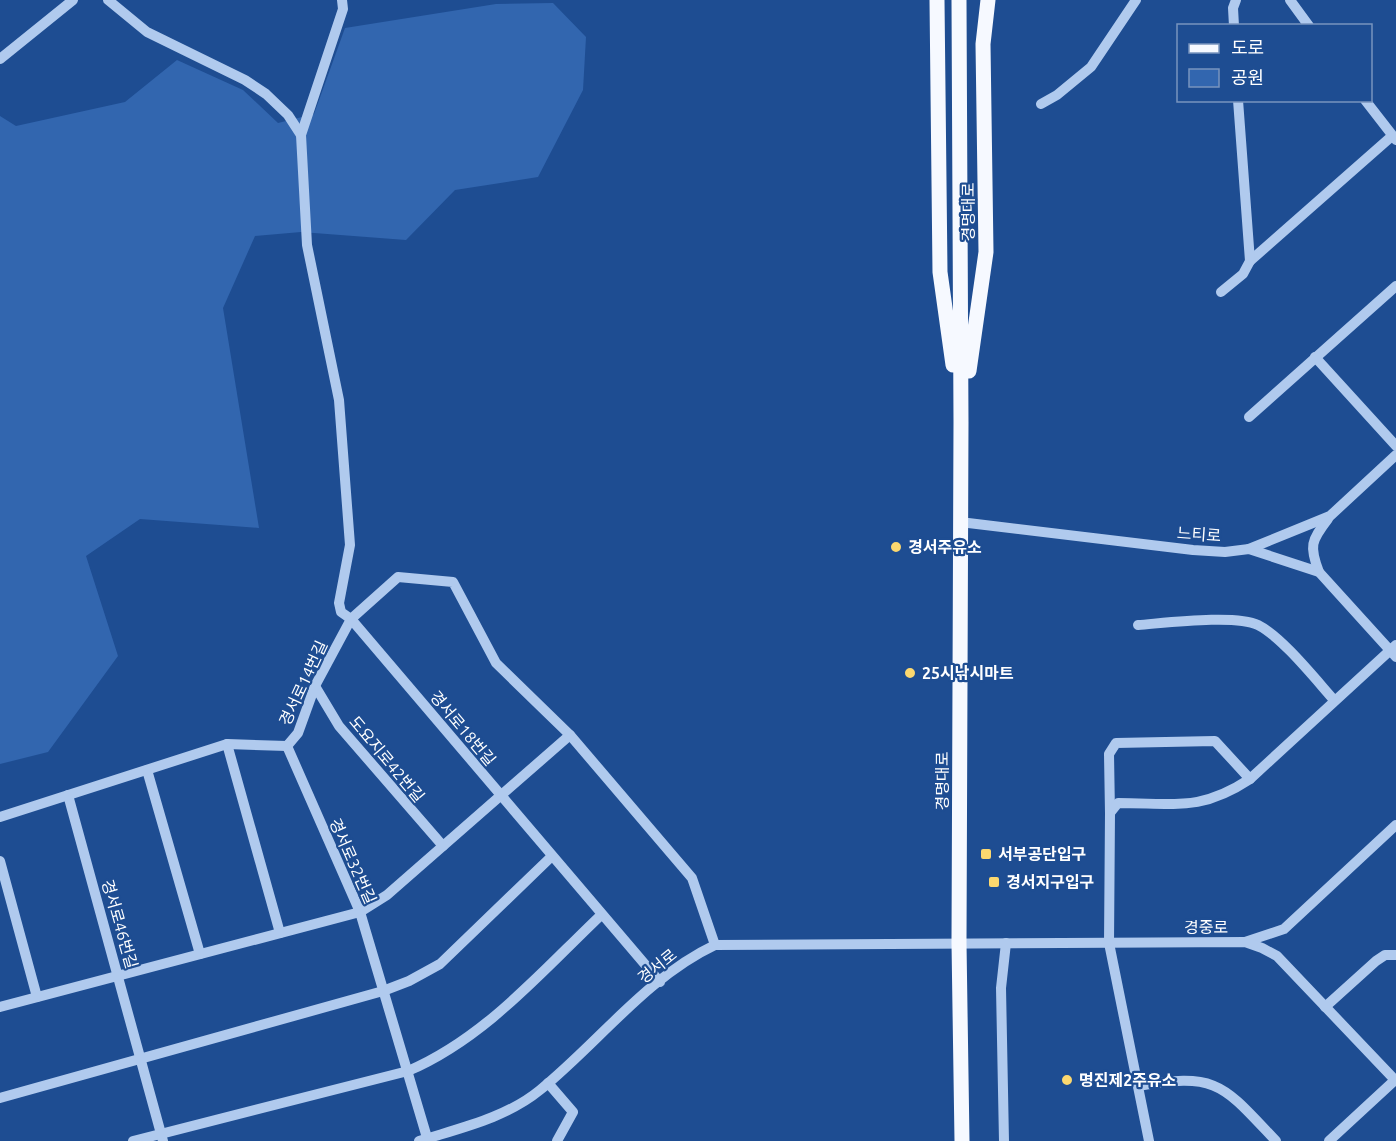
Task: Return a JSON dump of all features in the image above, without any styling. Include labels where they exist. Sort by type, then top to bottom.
[{"type":"main road","name":"경명대로","points":[[937,0],[940,272],[961,422]]},
{"type":"main road","name":"경명대로","points":[[959,0],[961,422],[959,944],[962,1141]]},
{"type":"main road","name":"경명대로","points":[[961,422],[986,252],[984,44],[988,0]]},
{"type":"street","points":[[0,59],[73,0]]},
{"type":"street","points":[[108,0],[147,32],[245,80],[266,94],[288,115],[301,135]]},
{"type":"street","points":[[301,135],[343,9],[342,0]]},
{"type":"street","points":[[1041,104],[1058,95],[1091,67],[1136,0]]},
{"type":"street","points":[[1234,24],[1233,8],[1236,0]]},
{"type":"street","points":[[1290,0],[1308,24]]},
{"type":"street","points":[[1238,102],[1250,261]]},
{"type":"street","points":[[1221,292],[1243,274],[1250,261],[1394,138],[1367,102]]},
{"type":"street","name":"경서로18번길","points":[[301,135],[307,245],[339,400],[350,545],[339,603],[341,612],[351,619],[551,857],[660,982]]},
{"type":"street","points":[[1249,417],[1396,286]]},
{"type":"street","points":[[1315,357],[1396,446]]},
{"type":"street","points":[[1319,573],[1312,553],[1313,542],[1330,516],[1396,456]]},
{"type":"street","points":[[1248,549],[1330,516]]},
{"type":"street","name":"느티로","points":[[960,522],[1193,550],[1225,552],[1248,549],[1319,573],[1394,651]]},
{"type":"street","name":"경서로14번길","points":[[0,818],[227,744],[287,746],[298,733],[315,686],[351,619],[398,577],[453,582],[496,663],[570,735],[692,878],[715,945]]},
{"type":"street","points":[[1138,625],[1243,621],[1258,625],[1275,638],[1335,700]]},
{"type":"street","points":[[1110,813],[1118,803],[1195,804],[1226,795],[1250,779],[1335,700],[1394,651]]},
{"type":"street","name":"도요지로42번길","points":[[315,686],[339,726],[443,846]]},
{"type":"street","points":[[0,1007],[360,912],[387,895],[570,735]]},
{"type":"street","points":[[1149,1141],[1109,943],[1109,754],[1116,743],[1215,741],[1250,779]]},
{"type":"street","points":[[227,744],[280,933]]},
{"type":"street","name":"경서로32번길","points":[[287,746],[296,771],[360,912],[408,1071],[425,1140]]},
{"type":"street","points":[[147,770],[200,954]]},
{"type":"street","name":"경서로46번길","points":[[68,795],[142,1060],[161,1137]]},
{"type":"street","points":[[1245,942],[1284,929],[1396,825]]},
{"type":"street","points":[[0,1098],[383,991],[440,964],[551,857]]},
{"type":"street","points":[[0,861],[37,997]]},
{"type":"street","points":[[133,1141],[161,1137],[408,1071],[438,1058],[480,1029],[601,915]]},
{"type":"street","name":"경중로","points":[[959,944],[1245,942],[1277,957],[1396,1081]]},
{"type":"street","points":[[1004,1141],[1001,988],[1006,943]]},
{"type":"street","name":"경서로","points":[[425,1140],[507,1112],[548,1083],[660,982],[695,955],[715,945],[959,944]]},
{"type":"street","points":[[1325,1007],[1376,961],[1385,955],[1396,955]]},
{"type":"street","points":[[1138,1086],[1199,1080],[1223,1088],[1276,1141]]},
{"type":"street","points":[[1329,1141],[1396,1081]]},
{"type":"street","points":[[548,1083],[573,1112],[557,1141]]},
{"type":"green space","points":[[553,3],[586,37],[583,90],[538,177],[455,190],[406,240],[301,232],[255,236],[223,308],[259,528],[140,519],[86,556],[118,656],[48,752],[0,764],[0,116],[16,126],[125,102],[177,60],[243,90],[278,123],[314,114],[345,28],[496,4]]},
{"type":"place","name":"경서주유소","points":[[896,547]]},
{"type":"place","name":"25시낚시마트","points":[[910,673]]},
{"type":"place","name":"서부공단입구","points":[[986,854]]},
{"type":"place","name":"경서지구입구","points":[[994,882]]},
{"type":"place","name":"명진제2주유소","points":[[1067,1080]]}]
